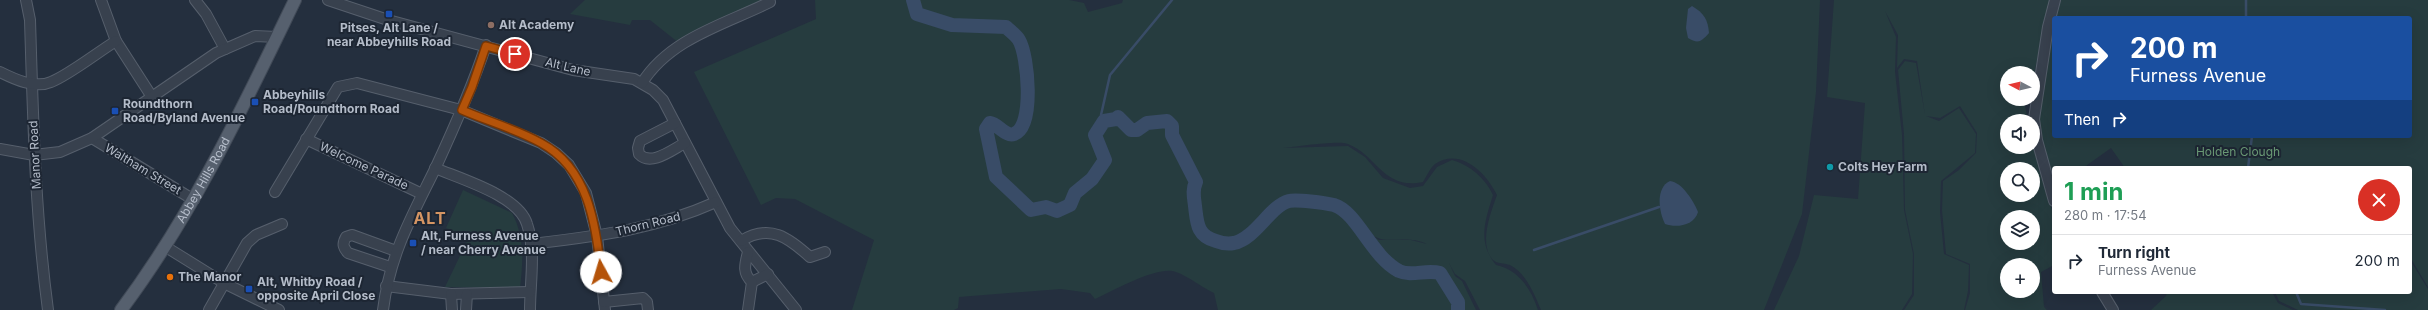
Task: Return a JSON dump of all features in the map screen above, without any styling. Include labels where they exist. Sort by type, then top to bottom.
[{"type":"main road","name":"Abbey Hills Road","points":[[121,310],[166,247],[194,200],[251,94],[295,0]]},
{"type":"street","name":"Manor Road","points":[[26,0],[30,20],[34,155],[40,251],[48,310]]},
{"type":"street","points":[[101,0],[116,41],[152,97]]},
{"type":"street","points":[[195,0],[206,14],[224,49]]},
{"type":"street","name":"Alt Lane","points":[[328,0],[388,20],[573,70],[624,77],[642,83],[663,100],[730,228],[796,310]]},
{"type":"street","points":[[2052,194],[2037,140],[2034,119],[2048,27],[2054,0]]},
{"type":"street","points":[[642,83],[655,64],[671,51],[721,22],[745,14],[770,2]]},
{"type":"street","points":[[0,149],[34,155],[60,152],[92,138],[224,49],[255,36],[277,37]]},
{"type":"street","points":[[0,72],[13,79],[32,84],[50,83],[116,41]]},
{"type":"street","points":[[383,310],[390,267],[396,250],[462,110],[472,87],[486,46]]},
{"type":"street","points":[[275,192],[338,87],[356,83],[462,110],[541,142],[569,165],[586,193],[597,236],[605,306],[643,298],[647,302],[648,310]]},
{"type":"street","points":[[675,123],[640,141],[638,148],[639,154],[645,159],[652,159],[686,143]]},
{"type":"street","name":"Waltham Street","points":[[92,138],[194,200]]},
{"type":"street","name":"Welcome Parade","points":[[306,139],[422,194]]},
{"type":"street","points":[[435,168],[505,199],[514,205],[527,223],[531,244],[530,310]]},
{"type":"street","name":"Thorn Road","points":[[531,244],[597,236],[646,227],[685,216],[716,202]]},
{"type":"street","points":[[209,310],[247,243],[256,235],[282,224]]},
{"type":"street","points":[[741,242],[763,234],[781,235],[789,239],[810,257],[825,252]]},
{"type":"street","points":[[390,267],[348,252],[344,248],[343,242],[346,237],[352,235],[396,250]]},
{"type":"street","points":[[166,247],[224,283],[279,310]]},
{"type":"street","points":[[748,252],[744,270],[752,282],[748,310]]},
{"type":"street","points":[[752,282],[768,274]]},
{"type":"street","points":[[386,286],[451,294],[530,292]]},
{"type":"street","points":[[451,294],[452,310]]},
{"type":"street","points":[[466,294],[466,310]]},
{"type":"street","points":[[2103,294],[2113,310]]},
{"type":"green space","points":[[585,0],[764,0],[679,43],[650,20],[632,20],[630,25],[570,14]]},
{"type":"green space","points":[[815,0],[1069,0],[1084,3],[1088,12],[1122,3],[1123,0],[1820,0],[1816,92],[1802,214],[1764,310],[1541,310],[1529,285],[1521,273],[1510,265],[1493,260],[1489,254],[1496,265],[1511,271],[1518,276],[1528,288],[1538,310],[1480,310],[1465,281],[1455,274],[1449,263],[1455,276],[1462,281],[1476,310],[1218,310],[1214,293],[1181,274],[1168,271],[1147,275],[1095,299],[1090,293],[1061,289],[959,297],[958,308],[954,310],[852,310],[874,240],[795,199],[776,198],[761,205],[694,72],[816,19]],"holes":[[[1327,143],[1348,144],[1367,156],[1390,177],[1399,181],[1410,183],[1423,182],[1433,166],[1444,160],[1454,158],[1463,160],[1471,164],[1486,178],[1497,195],[1487,228],[1486,245],[1488,253],[1486,248],[1485,223],[1493,195],[1486,183],[1476,173],[1459,162],[1452,160],[1437,167],[1423,186],[1410,188],[1383,178],[1365,157],[1348,146],[1283,148]],[[1320,197],[1338,199],[1356,221],[1372,235],[1388,240],[1379,240],[1365,231],[1336,199]],[[1407,239],[1420,241],[1427,244],[1411,240],[1388,240]]]},
{"type":"green space","points":[[1834,0],[2050,0],[2036,66],[2000,66],[2000,106],[2025,106],[2027,114],[2000,114],[2000,154],[2036,154],[2038,162],[2000,162],[2000,202],[2040,202],[2040,172],[2052,210],[2052,266],[2041,272],[2044,307],[2047,310],[1965,310],[1970,293],[1970,264],[1946,254],[1942,210],[1943,181],[1959,170],[1976,153],[1977,133],[1960,106],[1940,118],[1926,116],[1939,121],[1959,108],[1976,134],[1975,153],[1941,181],[1940,212],[1944,254],[1969,265],[1968,291],[1964,310],[1904,310],[1914,295],[1914,254],[1905,210],[1904,134],[1898,70],[1905,61],[1916,63],[1925,115],[1917,61],[1904,59],[1897,68],[1898,35],[1885,11],[1896,37],[1895,72],[1902,135],[1904,210],[1913,254],[1912,294],[1902,310],[1774,310],[1799,256],[1814,195],[1858,199],[1865,103],[1827,97]]},
{"type":"green space","name":"Holden Clough","points":[[2059,0],[2428,0],[2428,287],[2412,260],[2412,166],[2124,166],[2111,148],[2086,166],[2052,166],[2052,179],[2040,136],[2040,114],[2038,114],[2038,109],[2038,106],[2040,106],[2041,78],[2052,27],[2052,138],[2412,138],[2412,16],[2055,16]]},
{"type":"green space","points":[[463,190],[512,213],[521,240],[522,269],[520,288],[445,287],[469,237],[446,228]]},
{"type":"green space","points":[[2412,263],[2428,289],[2428,310],[2298,310],[2279,301],[2276,294],[2412,294]]},
{"type":"green space","points":[[2166,294],[2273,294],[2278,303],[2293,310],[2151,310]]},
{"type":"water","points":[[1692,6],[1702,14],[1706,21],[1709,33],[1699,41],[1694,41],[1688,38],[1686,28],[1688,9]]},
{"type":"water","points":[[1670,181],[1679,185],[1683,189],[1691,198],[1698,212],[1693,220],[1684,225],[1674,226],[1665,224],[1661,213],[1660,195],[1665,184]]},
{"type":"waterway","points":[[913,0],[917,14],[952,25],[1006,27],[1019,40],[1025,60],[1028,90],[1025,118],[1021,129],[1014,134],[1008,134],[990,123],[986,129],[996,177],[1031,210],[1046,207],[1057,211],[1070,205],[1075,193],[1092,179],[1105,160],[1095,135],[1104,121],[1116,119],[1118,117],[1131,130],[1137,130],[1147,123],[1167,121],[1172,126],[1172,135],[1196,182],[1194,188],[1196,218],[1199,228],[1205,236],[1218,242],[1225,243],[1234,243],[1242,240],[1256,229],[1275,209],[1289,201],[1318,202],[1334,205],[1342,209],[1350,216],[1380,255],[1399,271],[1404,273],[1440,273],[1458,302],[1458,310]]},
{"type":"waterway","points":[[1104,121],[1101,115],[1110,75],[1172,0]]},
{"type":"waterway","points":[[2246,0],[2246,16]]},
{"type":"waterway","points":[[2248,166],[2252,138]]},
{"type":"waterway","points":[[1534,250],[1659,207]]},
{"type":"waterway","points":[[2297,294],[2301,304],[2385,310]]},
{"type":"place","name":"Pitses, Alt Lane / near Abbeyhills Road","points":[[389,14]]},
{"type":"place","name":"Alt Academy","points":[[491,25]]},
{"type":"place","name":"Abbeyhills Road/Roundthorn Road","points":[[255,102]]},
{"type":"place","name":"Roundthorn Road/Byland Avenue","points":[[115,111]]},
{"type":"place","name":"Colts Hey Farm","points":[[1830,167]]},
{"type":"place","name":"Alt, Furness Avenue / near Cherry Avenue","points":[[413,243]]},
{"type":"place","name":"The Manor","points":[[170,277]]},
{"type":"place","name":"Alt, Whitby Road / opposite April Close","points":[[249,289]]},
{"type":"district","name":"ALT","points":[[430,218]]},
{"type":"route","points":[[515,54],[486,46],[472,87],[462,110],[541,142],[569,165],[586,193],[597,236],[601,272]]}]
